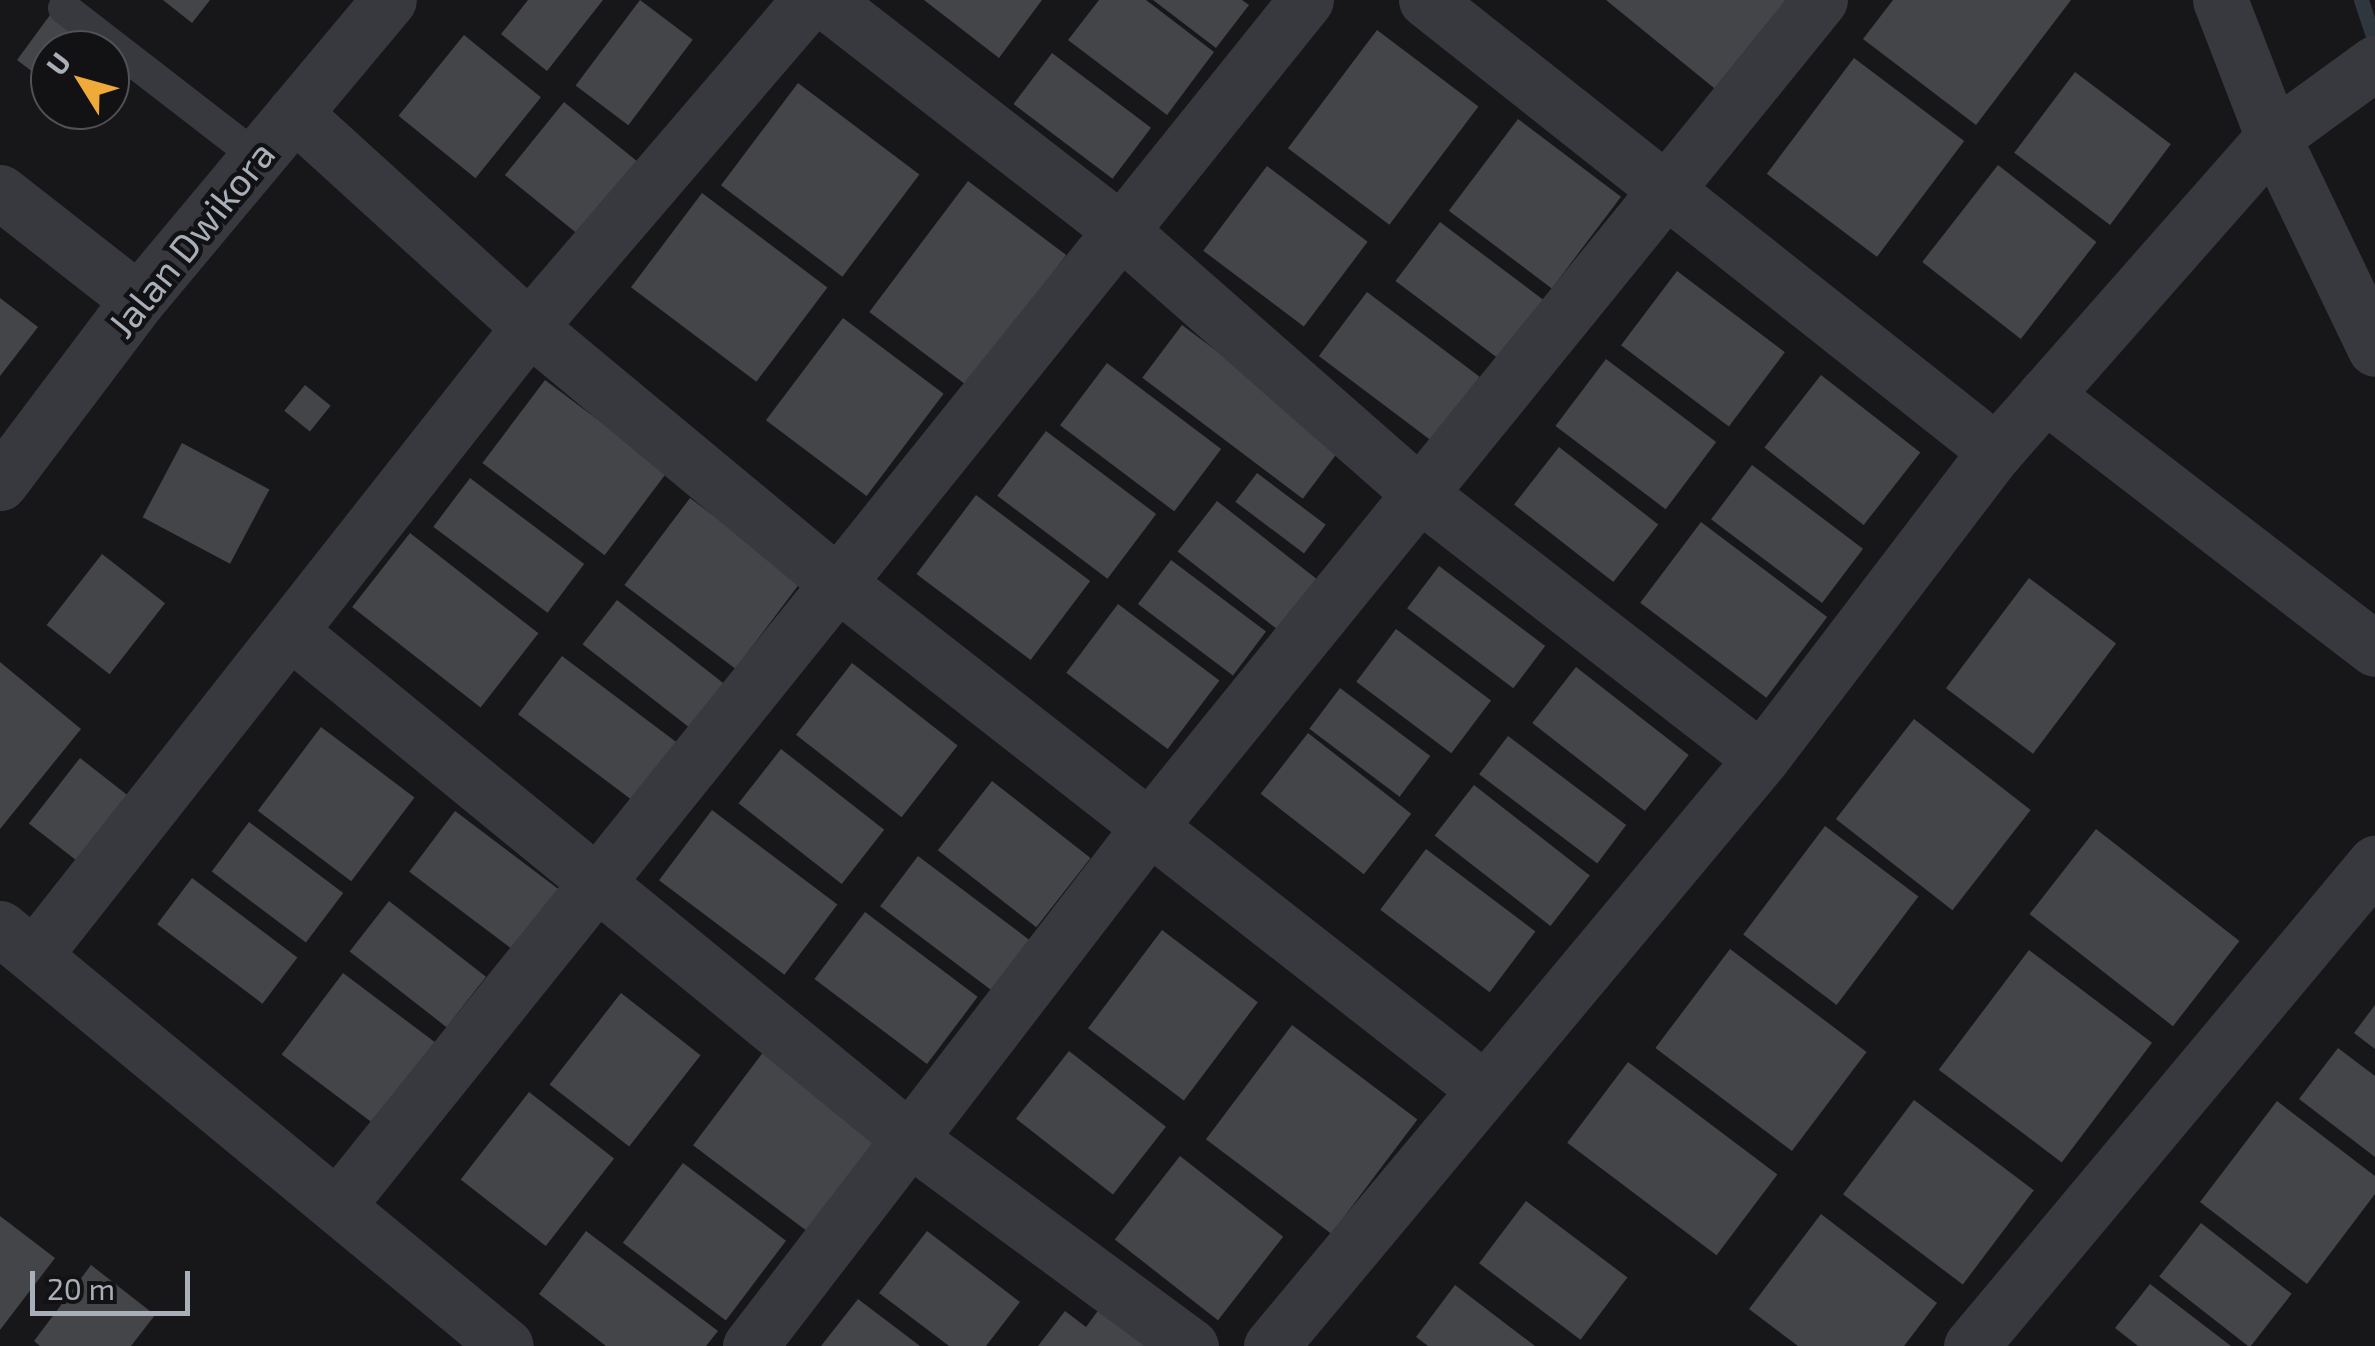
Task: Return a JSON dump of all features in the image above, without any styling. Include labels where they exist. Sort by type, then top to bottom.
[{"type":"street","name":"Jalan Dwikora","points":[[0,483],[138,300],[389,0]]},
{"type":"street","points":[[506,1346],[17,942],[294,634],[529,326],[809,0]]},
{"type":"street","points":[[824,0],[1120,230],[1425,498],[1761,759]]},
{"type":"street","points":[[337,1206],[595,880],[1306,0]]},
{"type":"street","points":[[1426,0],[1996,451]]},
{"type":"street","points":[[750,1346],[1149,827],[1425,498],[1664,191],[1820,0]]},
{"type":"street","points":[[2220,0],[2272,137],[2375,348]]},
{"type":"street","points":[[1271,1346],[1761,759],[1996,451],[2272,137],[2375,63]]},
{"type":"street","points":[[294,113],[529,326],[835,582],[1483,1088]]},
{"type":"street","points":[[0,192],[138,300]]},
{"type":"street","points":[[2045,395],[2375,650]]},
{"type":"street","points":[[294,634],[910,1139],[1191,1346]]},
{"type":"street","points":[[1971,1346],[2375,863]]},
{"type":"lane","points":[[64,8],[256,158]]},
{"type":"building","points":[[163,0],[210,0],[192,23]]},
{"type":"building","points":[[528,0],[603,0],[547,71],[501,34]]},
{"type":"building","points":[[640,0],[693,40],[628,125],[576,85]]},
{"type":"building","points":[[924,0],[1042,0],[999,58]]},
{"type":"building","points":[[1099,0],[1146,0],[1214,52],[1167,115],[1068,40]]},
{"type":"building","points":[[1153,0],[1242,0],[1249,5],[1216,48]]},
{"type":"building","points":[[1606,0],[1799,0],[1725,97]]},
{"type":"building","points":[[1893,0],[2071,0],[1976,125],[1863,39]]},
{"type":"building","points":[[50,15],[69,30],[39,30]]},
{"type":"building","points":[[1377,30],[1478,106],[1389,225],[1288,148]]},
{"type":"building","points":[[464,35],[541,97],[475,178],[399,116]]},
{"type":"building","points":[[30,42],[30,70],[17,60]]},
{"type":"building","points":[[1052,53],[1151,128],[1113,179],[1013,104]]},
{"type":"building","points":[[1854,58],[1964,141],[1877,257],[1767,174]]},
{"type":"building","points":[[2075,72],[2171,144],[2110,225],[2014,153]]},
{"type":"building","points":[[798,83],[919,174],[842,277],[721,185]]},
{"type":"building","points":[[564,102],[643,166],[584,239],[505,175]]},
{"type":"building","points":[[1518,119],[1621,197],[1552,288],[1449,211]]},
{"type":"building","points":[[1998,165],[2097,242],[2021,339],[1922,262]]},
{"type":"building","points":[[1267,166],[1368,242],[1304,326],[1203,251]]},
{"type":"building","points":[[968,181],[1066,255],[968,386],[869,312]]},
{"type":"building","points":[[702,193],[827,287],[756,382],[631,287]]},
{"type":"building","points":[[1440,222],[1544,300],[1499,359],[1395,281]]},
{"type":"building","points":[[1677,271],[1785,352],[1729,427],[1621,345]]},
{"type":"building","points":[[1367,292],[1480,377],[1431,441],[1319,356]]},
{"type":"building","points":[[0,298],[38,327],[0,376]]},
{"type":"building","points":[[843,318],[944,394],[867,496],[766,420]]},
{"type":"building","points":[[1182,325],[1343,446],[1303,499],[1142,378]]},
{"type":"building","points":[[1606,359],[1716,442],[1666,509],[1555,426]]},
{"type":"building","points":[[1107,363],[1221,449],[1174,511],[1060,425]]},
{"type":"building","points":[[1821,375],[1920,453],[1864,525],[1764,447]]},
{"type":"building","points":[[545,380],[667,472],[605,555],[482,463]]},
{"type":"building","points":[[305,385],[331,406],[310,431],[284,411]]},
{"type":"building","points":[[1046,431],[1156,514],[1107,579],[997,496]]},
{"type":"building","points":[[182,443],[269,489],[230,564],[143,517]]},
{"type":"building","points":[[1559,447],[1658,525],[1613,582],[1514,505]]},
{"type":"building","points":[[1752,465],[1863,549],[1822,603],[1711,519]]},
{"type":"building","points":[[1257,473],[1326,525],[1304,554],[1235,502]]},
{"type":"building","points":[[470,478],[584,564],[547,613],[433,527]]},
{"type":"building","points":[[976,495],[1090,581],[1031,660],[916,574]]},
{"type":"building","points":[[690,498],[801,582],[735,669],[624,585]]},
{"type":"building","points":[[1217,501],[1319,580],[1279,631],[1178,551]]},
{"type":"building","points":[[1701,522],[1827,617],[1766,698],[1640,603]]},
{"type":"building","points":[[410,533],[538,633],[481,707],[352,607]]},
{"type":"building","points":[[102,554],[165,603],[110,674],[47,625]]},
{"type":"building","points":[[1171,560],[1266,632],[1233,676],[1138,604]]},
{"type":"building","points":[[1439,566],[1545,646],[1513,688],[1407,608]]},
{"type":"building","points":[[2029,578],[2116,644],[2033,754],[1946,688]]},
{"type":"building","points":[[617,600],[726,685],[691,729],[583,644]]},
{"type":"building","points":[[1118,604],[1219,680],[1168,749],[1066,673]]},
{"type":"building","points":[[1396,629],[1491,701],[1451,753],[1356,682]]},
{"type":"building","points":[[562,656],[678,743],[634,802],[518,714]]},
{"type":"building","points":[[0,662],[81,729],[0,829]]},
{"type":"building","points":[[852,663],[958,745],[902,817],[796,735]]},
{"type":"building","points":[[1576,667],[1689,755],[1645,811],[1532,723]]},
{"type":"building","points":[[1340,688],[1430,756],[1400,797],[1309,729]]},
{"type":"building","points":[[1914,719],[2031,810],[1952,910],[1836,819]]},
{"type":"building","points":[[321,727],[414,797],[351,881],[258,811]]},
{"type":"building","points":[[1308,733],[1411,814],[1364,874],[1261,794]]},
{"type":"building","points":[[1508,736],[1626,825],[1597,863],[1479,774]]},
{"type":"building","points":[[781,749],[884,830],[842,884],[739,803]]},
{"type":"building","points":[[80,758],[129,796],[78,862],[29,823]]},
{"type":"building","points":[[992,781],[1091,858],[1036,927],[938,850]]},
{"type":"building","points":[[1474,785],[1590,876],[1550,926],[1435,835]]},
{"type":"building","points":[[712,810],[837,904],[784,975],[659,880]]},
{"type":"building","points":[[455,811],[566,895],[520,955],[409,872]]},
{"type":"building","points":[[249,822],[343,893],[306,943],[212,872]]},
{"type":"building","points":[[1825,826],[1918,896],[1837,1005],[1743,935]]},
{"type":"building","points":[[2096,829],[2239,941],[2173,1026],[2030,914]]},
{"type":"building","points":[[1426,849],[1535,931],[1490,992],[1380,910]]},
{"type":"building","points":[[918,856],[1033,943],[995,993],[880,906]]},
{"type":"building","points":[[192,878],[297,957],[263,1004],[157,924]]},
{"type":"building","points":[[389,901],[486,977],[447,1027],[350,951]]},
{"type":"building","points":[[865,912],[978,997],[927,1064],[814,979]]},
{"type":"building","points":[[1162,930],[1258,1002],[1184,1100],[1088,1028]]},
{"type":"building","points":[[1730,949],[1867,1052],[1792,1151],[1655,1048]]},
{"type":"building","points":[[2029,950],[2152,1043],[2062,1162],[1939,1070]]},
{"type":"building","points":[[343,973],[438,1045],[377,1126],[282,1054]]},
{"type":"building","points":[[621,993],[701,1055],[629,1147],[550,1084]]},
{"type":"building","points":[[2375,1005],[2375,1049],[2354,1033]]},
{"type":"building","points":[[1292,1025],[1417,1119],[1331,1234],[1206,1139]]},
{"type":"building","points":[[767,1047],[883,1134],[809,1232],[693,1145]]},
{"type":"building","points":[[2338,1048],[2375,1076],[2375,1157],[2299,1099]]},
{"type":"building","points":[[1069,1051],[1166,1127],[1113,1194],[1016,1119]]},
{"type":"building","points":[[1628,1062],[1777,1175],[1717,1255],[1567,1143]]},
{"type":"building","points":[[529,1092],[614,1158],[546,1246],[461,1179]]},
{"type":"building","points":[[1914,1100],[2034,1190],[1963,1285],[1843,1194]]},
{"type":"building","points":[[2277,1101],[2375,1176],[2375,1194],[2307,1284],[2200,1202]]},
{"type":"building","points":[[1180,1156],[1283,1237],[1218,1320],[1115,1240]]},
{"type":"building","points":[[683,1163],[786,1241],[726,1320],[623,1243]]},
{"type":"building","points":[[1526,1201],[1627,1277],[1580,1340],[1479,1263]]},
{"type":"building","points":[[1821,1214],[1937,1303],[1904,1346],[1798,1346],[1749,1309]]},
{"type":"building","points":[[0,1216],[55,1258],[0,1330]]},
{"type":"building","points":[[2201,1223],[2292,1294],[2248,1346],[2159,1277]]},
{"type":"building","points":[[586,1231],[718,1331],[706,1346],[606,1346],[539,1294]]},
{"type":"building","points":[[927,1231],[1020,1302],[986,1346],[949,1346],[879,1293]]},
{"type":"building","points":[[91,1265],[155,1315],[131,1346],[40,1346],[34,1341]]},
{"type":"building","points":[[2150,1284],[2231,1346],[2138,1346],[2115,1328]]},
{"type":"building","points":[[1455,1285],[1535,1346],[1428,1346],[1416,1337]]},
{"type":"building","points":[[1108,1297],[1172,1346],[1038,1346],[1065,1311],[1086,1327]]},
{"type":"building","points":[[858,1299],[920,1346],[821,1346]]},
{"type":"waterway","points":[[2361,0],[2375,42]]}]
